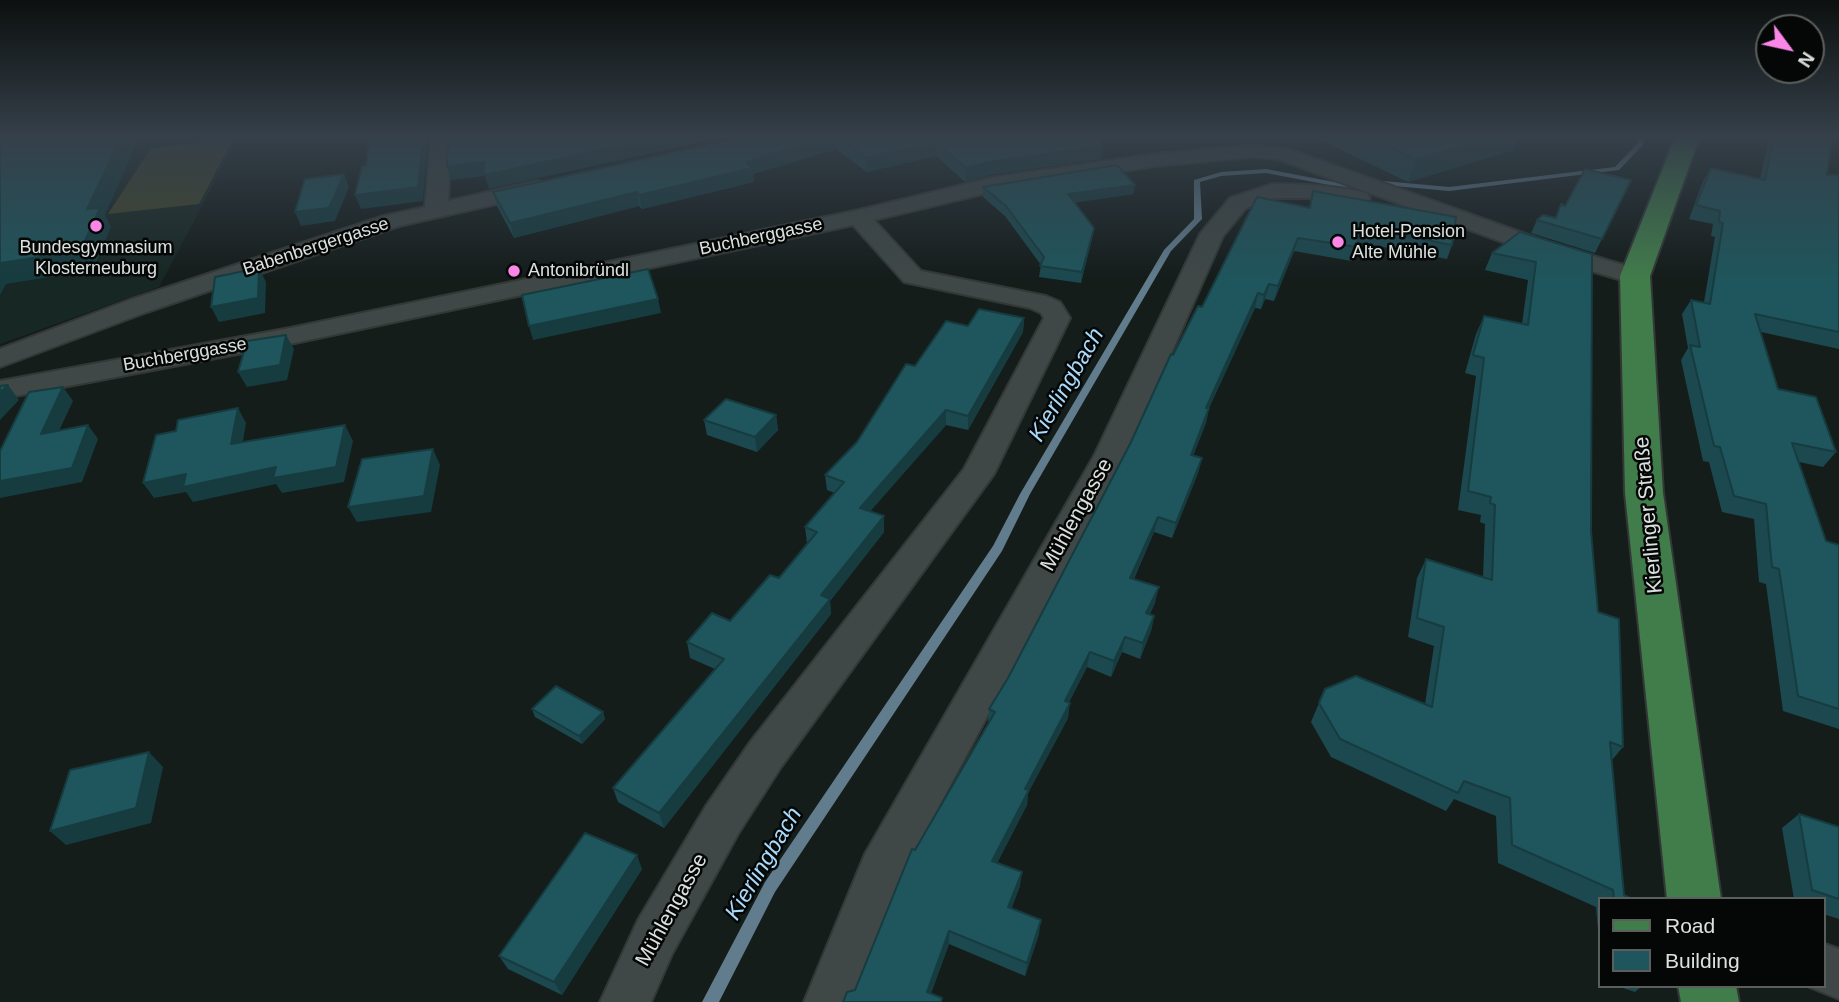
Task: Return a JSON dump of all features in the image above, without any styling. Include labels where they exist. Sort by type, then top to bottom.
[{"type":"main road","name":"Kierlinger Straße","points":[[1669,185],[1635,276],[1644,494],[1694,897]]},
{"type":"street","points":[[436,209],[438,185]]},
{"type":"street","name":"Babenbergergasse","points":[[0,359],[34,343],[138,306],[392,221],[553,185]]},
{"type":"street","name":"Buchberggasse","points":[[0,390],[290,336],[859,217],[992,185]]},
{"type":"street","name":"Buchberggasse","points":[[1369,185],[1547,250],[1635,276]]},
{"type":"street","name":"Mühlengasse","points":[[829,1002],[881,869],[1110,456],[1212,234],[1238,203],[1273,191],[1313,191],[1431,208]]},
{"type":"street","name":"Mühlengasse","points":[[625,1002],[655,937],[729,809],[766,754],[978,474],[1057,318],[1051,308],[1037,302],[913,277],[859,217]]},
{"type":"shaded area","name":"Bundesgymnasium Klosterneuburg","points":[[0,185],[213,185],[159,287],[0,344]]},
{"type":"green space","points":[[127,185],[209,185],[199,204],[108,214]]},
{"type":"building","points":[[0,185],[99,185],[87,209],[100,208],[80,251],[0,263]]},
{"type":"building","points":[[303,185],[339,185],[329,208],[295,212]]},
{"type":"building","points":[[357,185],[418,185],[418,187],[355,195]]},
{"type":"building","points":[[526,185],[682,185],[639,195],[637,192],[510,223],[493,192]]},
{"type":"building","points":[[1135,185],[1068,194],[1094,228],[1082,272],[1040,266],[1044,257],[1006,206],[983,187]]},
{"type":"building","points":[[1576,185],[1629,185],[1602,239],[1537,220],[1543,215],[1556,218],[1561,204],[1565,206]]},
{"type":"building","points":[[1704,185],[1839,185],[1839,332],[1755,314],[1778,389],[1816,397],[1836,452],[1792,443],[1826,541],[1839,545],[1839,709],[1798,696],[1779,569],[1772,567],[1766,504],[1734,496],[1720,447],[1714,446],[1690,345],[1700,347],[1691,300],[1710,304],[1723,223],[1719,222],[1720,211],[1696,205]]},
{"type":"building","points":[[1313,191],[1456,217],[1452,245],[1359,227],[1357,247],[1298,238],[1278,286],[1269,284],[1264,295],[1258,293],[1206,408],[1209,408],[1191,455],[1202,458],[1176,523],[1158,517],[1130,578],[1159,587],[1146,613],[1154,616],[1143,643],[1125,637],[1114,661],[1090,652],[1065,701],[1070,703],[1025,789],[1029,790],[992,861],[1022,872],[1008,907],[1041,920],[1027,963],[949,931],[927,992],[942,998],[941,1002],[843,1002],[847,992],[855,990],[912,849],[915,850],[995,712],[989,709],[1008,678],[1131,442],[1171,354],[1173,355],[1198,306],[1202,307],[1257,197],[1310,208]]},
{"type":"building","points":[[1520,232],[1592,254],[1591,531],[1598,612],[1619,619],[1623,747],[1610,742],[1624,895],[1628,897],[1614,897],[1613,890],[1512,845],[1510,798],[1464,781],[1458,793],[1340,739],[1319,703],[1325,689],[1356,676],[1432,707],[1444,627],[1417,618],[1426,559],[1492,580],[1495,505],[1490,503],[1491,497],[1468,491],[1484,358],[1473,355],[1484,316],[1528,325],[1536,262],[1492,253]]},
{"type":"building","points":[[259,268],[258,298],[211,307],[215,277]]},
{"type":"building","points":[[648,269],[658,299],[529,326],[522,295]]},
{"type":"building","points":[[979,309],[1024,318],[968,416],[946,410],[860,508],[884,516],[821,595],[830,599],[659,813],[613,788],[724,659],[687,642],[712,613],[730,621],[770,575],[779,578],[817,532],[805,527],[844,482],[825,475],[857,442],[906,364],[915,366],[946,321],[968,326]]},
{"type":"building","points":[[286,335],[280,365],[238,372],[247,341]]},
{"type":"building","points":[[63,387],[41,434],[88,425],[72,468],[0,481],[0,451],[29,392]]},
{"type":"building","points":[[726,399],[776,415],[755,437],[704,420]]},
{"type":"building","points":[[238,408],[231,444],[345,425],[336,467],[273,478],[276,467],[183,487],[186,474],[143,483],[156,435],[176,431],[178,420]]},
{"type":"building","points":[[433,449],[424,496],[348,507],[362,459]]},
{"type":"building","points":[[556,686],[603,712],[579,736],[532,709]]},
{"type":"building","points":[[149,752],[136,808],[50,831],[70,770]]},
{"type":"building","points":[[1799,814],[1839,827],[1839,899],[1812,890]]},
{"type":"building","points":[[585,833],[637,855],[554,982],[499,956]]},
{"type":"waterway","name":"Kierlingbach","points":[[710,1002],[770,887],[998,548],[1025,494],[1168,250],[1198,219],[1196,185]]},
{"type":"waterway","name":"Kierlingbach","points":[[1338,185],[1361,185]]},
{"type":"waterway","name":"Kierlingbach","points":[[1403,185],[1449,189],[1485,185]]},
{"type":"place","name":"Bundesgymnasium Klosterneuburg","points":[[96,226]]},
{"type":"place","name":"Hotel-Pension Alte Mühle","points":[[1338,242]]},
{"type":"place","name":"Antonibründl","points":[[514,271]]}]
